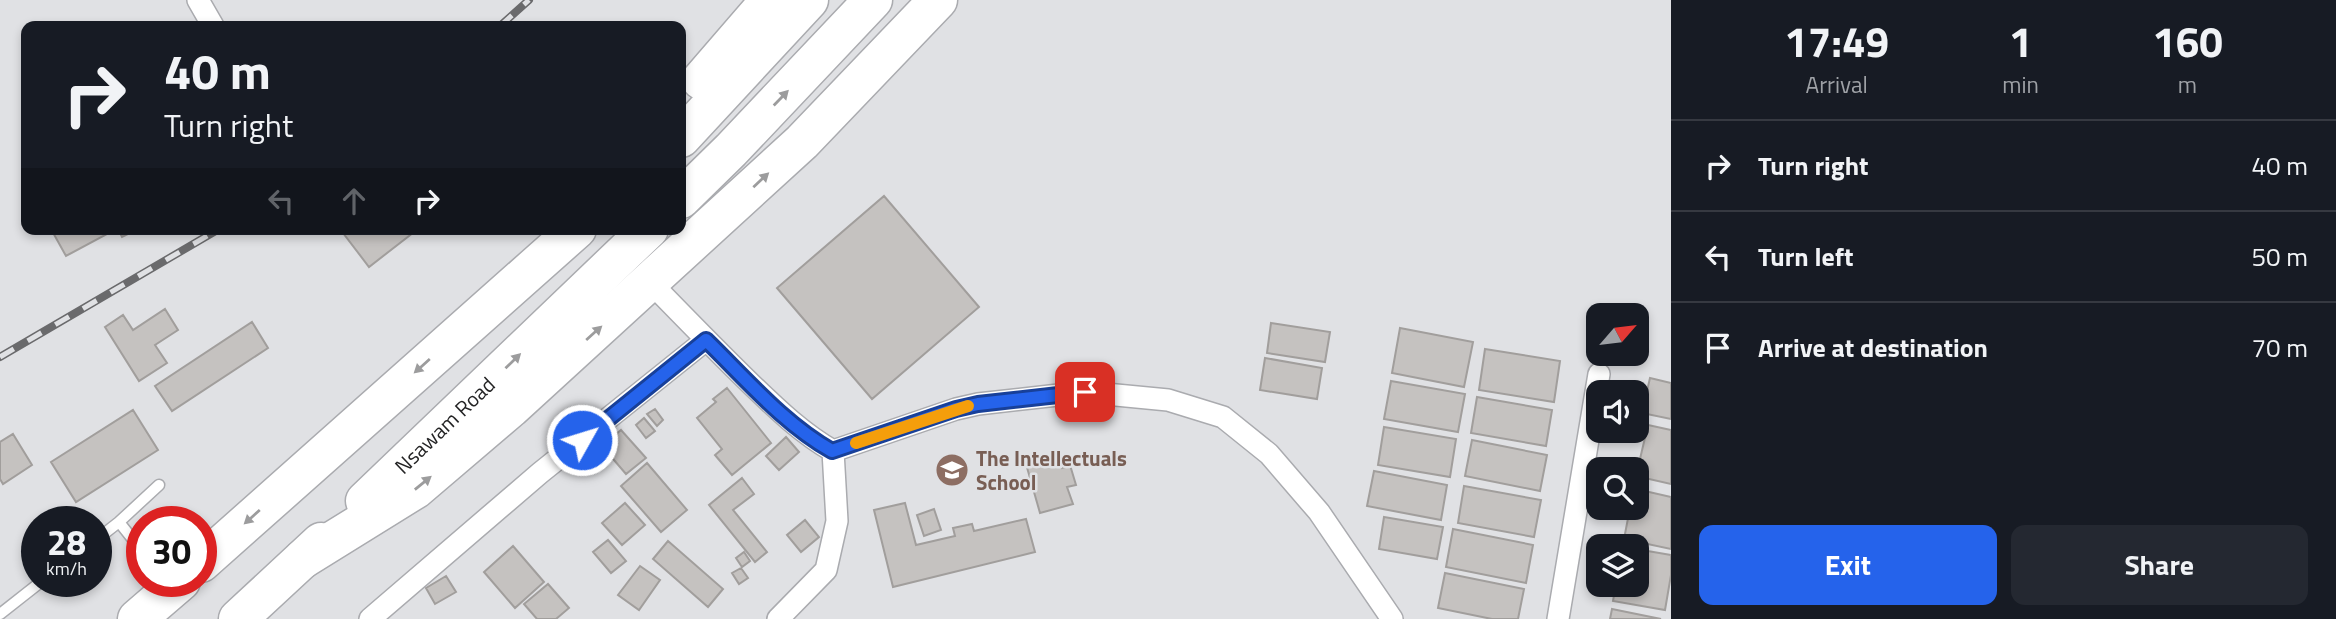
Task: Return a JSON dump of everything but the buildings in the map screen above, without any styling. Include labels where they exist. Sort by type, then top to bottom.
[{"type":"highway","points":[[686,97],[770,0]]},
{"type":"highway","points":[[686,133],[809,0]]},
{"type":"highway","points":[[686,194],[873,0]]},
{"type":"highway","points":[[303,559],[416,489],[511,408],[802,142],[938,0]]},
{"type":"highway","points":[[473,320],[554,235]]},
{"type":"highway","points":[[217,549],[570,235]]},
{"type":"highway","name":"Nsawam Road","points":[[238,619],[643,235]]},
{"type":"highway","points":[[137,619],[160,597]]},
{"type":"street","points":[[198,0],[210,21]]},
{"type":"street","points":[[650,282],[781,413],[832,451],[956,409],[1085,392],[1168,400],[1223,417],[1269,454],[1319,512],[1392,619]]},
{"type":"street","points":[[370,619],[540,473],[706,340]]},
{"type":"street","points":[[1558,619],[1599,374]]},
{"type":"street","points":[[778,619],[826,570],[837,521],[832,451]]},
{"type":"lane","points":[[112,527],[159,485]]},
{"type":"lane","points":[[119,522],[126,531]]},
{"type":"lane","points":[[0,614],[22,597]]},
{"type":"railway","points":[[506,21],[529,0]]},
{"type":"railway","points":[[0,357],[209,235]]},
{"type":"slow traffic","points":[[856,443],[968,406]]},
{"type":"place","name":"The Intellectuals School","points":[[952,470]]},
{"type":"route","points":[[582,440],[706,340],[781,413],[832,451],[956,409],[1085,392]]}]
